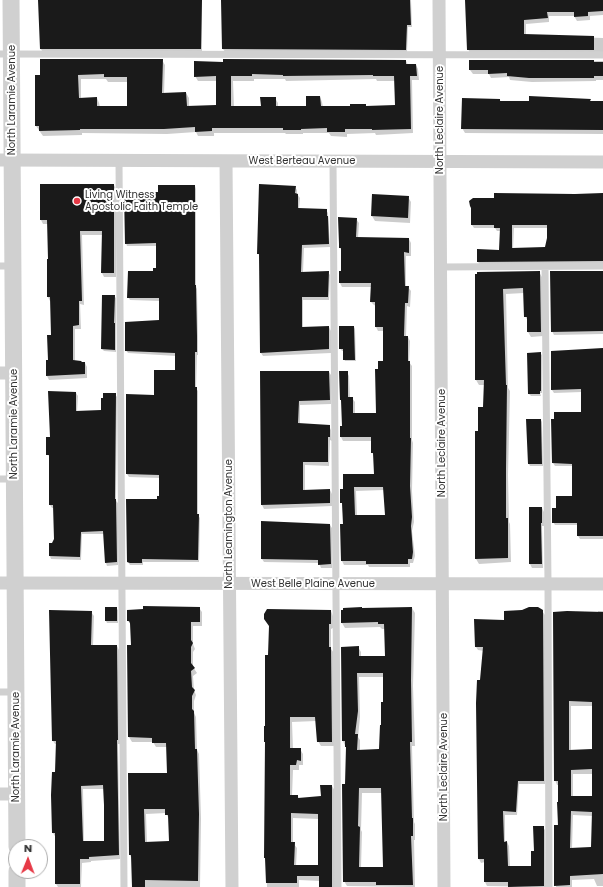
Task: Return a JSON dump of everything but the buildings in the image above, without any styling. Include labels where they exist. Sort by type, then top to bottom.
[{"type":"street","name":"North Laramie Avenue","points":[[11,0],[6,54],[8,794],[16,839]]},
{"type":"street","name":"North Leclaire Avenue","points":[[439,0],[444,887]]},
{"type":"street","name":"West Berteau Avenue","points":[[6,160],[603,162]]},
{"type":"street","name":"North Leamington Avenue","points":[[226,161],[232,887]]},
{"type":"street","name":"West Belle Plaine Avenue","points":[[8,583],[603,584]]},
{"type":"lane","points":[[6,54],[603,55]]},
{"type":"lane","points":[[119,161],[124,887]]},
{"type":"lane","points":[[333,161],[338,887]]},
{"type":"lane","points":[[545,266],[549,887]]},
{"type":"lane","points":[[441,267],[603,266]]},
{"type":"place","name":"Living Witness Apostolic Faith Temple","points":[[77,201]]}]
